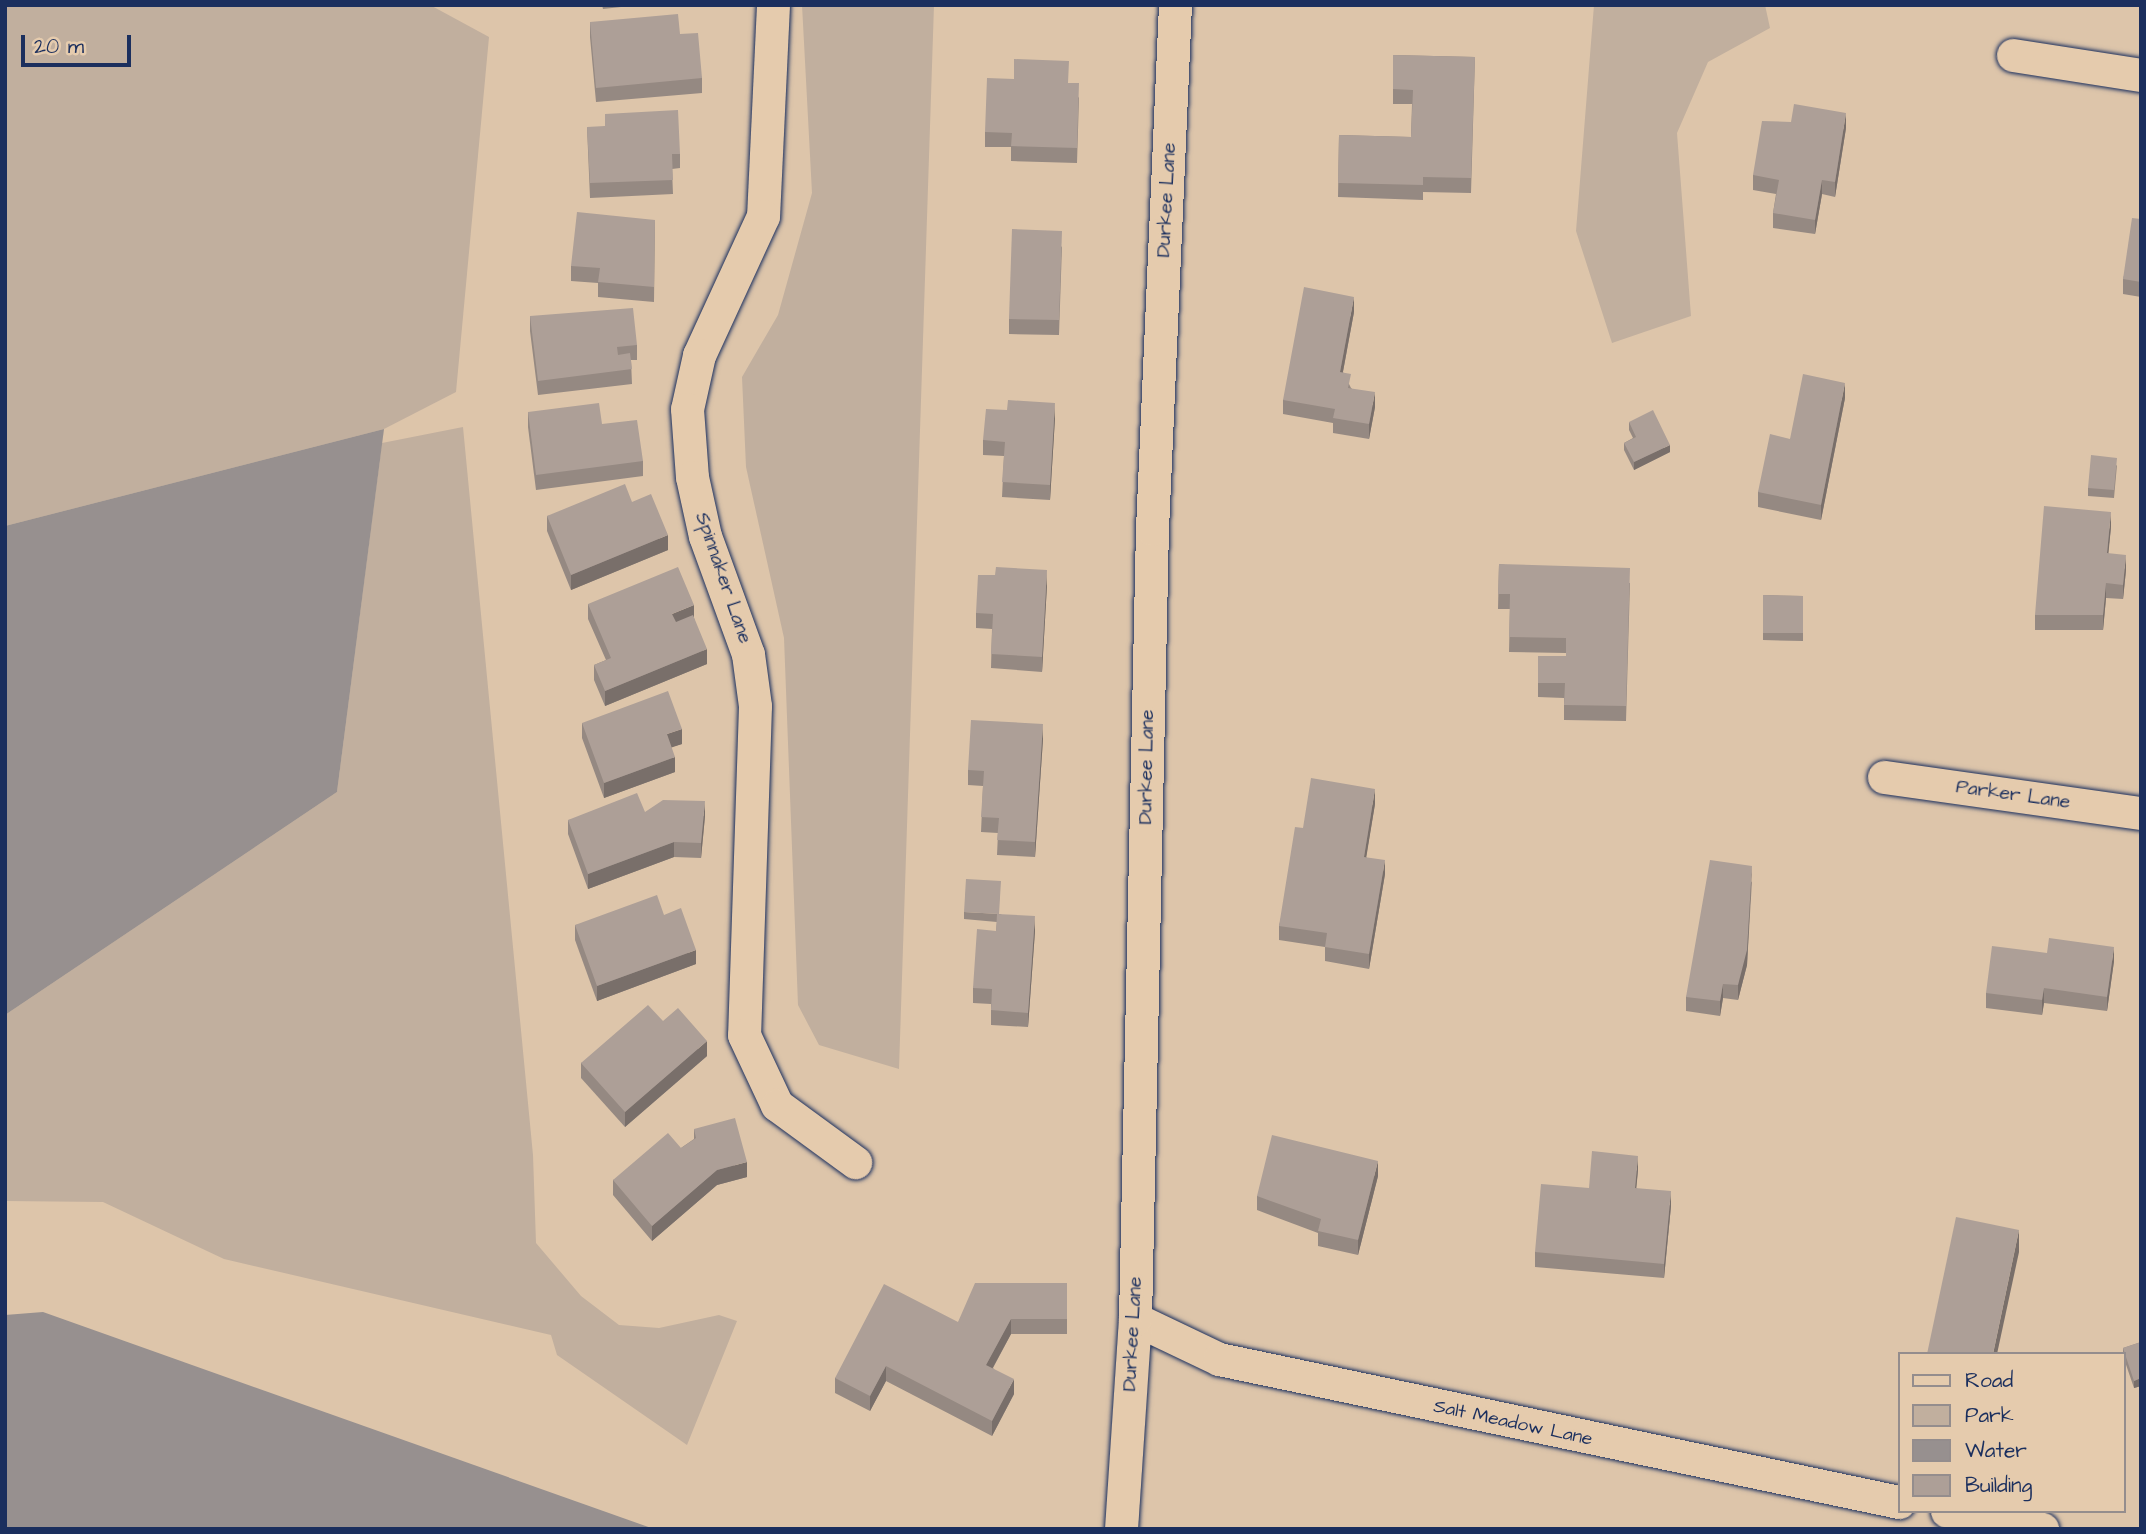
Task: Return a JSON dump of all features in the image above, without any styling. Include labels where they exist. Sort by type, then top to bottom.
[{"type":"street","name":"Spinnaker Lane","points":[[773,5],[763,216],[699,355],[687,409],[691,477],[705,536],[748,654],[755,705],[744,1035],[777,1105],[855,1162]]},
{"type":"street","name":"Durkee Lane","points":[[1121,1529],[1135,1319],[1152,528],[1175,5]]},
{"type":"street","points":[[2013,55],[2141,75]]},
{"type":"street","name":"Parker Lane","points":[[1884,777],[2141,813]]},
{"type":"street","name":"Salt Meadow Lane","points":[[1135,1319],[1219,1359],[1898,1502]]},
{"type":"street","points":[[1958,1513],[2042,1529]]},
{"type":"green space","points":[[5,5],[430,5],[489,37],[456,392],[384,429],[5,526]]},
{"type":"green space","points":[[802,5],[934,5],[899,1069],[819,1045],[798,1005],[784,638],[746,467],[742,377],[778,315],[812,193]]},
{"type":"green space","points":[[1594,5],[1765,5],[1770,28],[1708,62],[1677,133],[1691,316],[1612,343],[1576,231]]},
{"type":"green space","points":[[463,427],[533,1155],[536,1243],[581,1296],[619,1325],[659,1328],[719,1315],[737,1321],[687,1445],[557,1355],[551,1335],[224,1259],[103,1202],[5,1201],[5,1015],[337,792],[382,443]]},
{"type":"water","points":[[384,429],[337,792],[5,1015],[5,526]]},
{"type":"water","points":[[43,1312],[654,1529],[5,1529],[5,1315]]},
{"type":"building","points":[[678,14],[680,34],[698,33],[702,78],[596,88],[590,22]]},
{"type":"building","points":[[1393,55],[1475,57],[1471,178],[1423,177],[1423,185],[1338,183],[1339,135],[1411,137],[1413,90],[1393,89]]},
{"type":"building","points":[[1014,59],[1069,61],[1068,83],[1079,83],[1077,148],[1011,146],[1012,133],[985,132],[987,78],[1014,79]]},
{"type":"building","points":[[1794,104],[1846,113],[1835,182],[1822,180],[1815,220],[1773,213],[1779,180],[1753,175],[1762,121],[1791,122]]},
{"type":"building","points":[[678,110],[680,154],[672,154],[673,180],[590,183],[587,127],[605,126],[605,114]]},
{"type":"building","points":[[577,212],[655,220],[654,287],[598,282],[600,268],[571,266]]},
{"type":"building","points":[[2132,218],[2141,219],[2141,282],[2123,279]]},
{"type":"building","points":[[1012,229],[1062,231],[1059,320],[1009,319]]},
{"type":"building","points":[[1304,287],[1354,297],[1340,372],[1351,374],[1348,388],[1375,392],[1369,424],[1333,418],[1335,409],[1283,400]]},
{"type":"building","points":[[633,308],[637,345],[617,347],[618,355],[630,353],[632,369],[538,381],[530,316]]},
{"type":"building","points":[[1803,374],[1845,383],[1821,505],[1758,492],[1770,434],[1790,439]]},
{"type":"building","points":[[1008,400],[1055,403],[1050,485],[1002,482],[1005,442],[983,440],[986,409],[1007,410]]},
{"type":"building","points":[[599,403],[602,424],[637,420],[643,461],[536,475],[528,412]]},
{"type":"building","points":[[1653,410],[1670,445],[1634,462],[1624,443],[1636,437],[1629,422]]},
{"type":"building","points":[[2091,455],[2117,458],[2114,490],[2088,488]]},
{"type":"building","points":[[625,484],[632,502],[651,494],[668,535],[571,575],[547,516]]},
{"type":"building","points":[[2044,506],[2111,512],[2107,553],[2126,555],[2123,585],[2106,583],[2103,615],[2035,615]]},
{"type":"building","points":[[1499,564],[1630,568],[1626,706],[1564,705],[1565,683],[1538,683],[1538,656],[1566,656],[1566,638],[1509,637],[1510,594],[1498,594]]},
{"type":"building","points":[[678,567],[694,605],[672,614],[676,622],[693,615],[707,649],[605,691],[594,665],[611,658],[588,604]]},
{"type":"building","points":[[996,567],[1047,570],[1042,657],[991,654],[993,614],[976,613],[978,575],[995,575]]},
{"type":"building","points":[[1763,595],[1803,596],[1803,633],[1763,633]]},
{"type":"building","points":[[668,691],[682,729],[667,734],[675,757],[604,783],[582,723]]},
{"type":"building","points":[[971,720],[1043,724],[1035,842],[997,840],[999,818],[981,817],[984,771],[968,770]]},
{"type":"building","points":[[1311,778],[1375,789],[1364,857],[1385,860],[1369,954],[1325,947],[1327,933],[1279,926],[1295,827],[1303,828]]},
{"type":"building","points":[[637,793],[645,812],[663,800],[705,801],[701,843],[674,842],[588,874],[568,820]]},
{"type":"building","points":[[1710,860],[1752,866],[1747,950],[1738,985],[1723,984],[1720,1001],[1686,997]]},
{"type":"building","points":[[966,879],[1001,881],[999,914],[964,912]]},
{"type":"building","points":[[657,895],[664,915],[681,908],[696,950],[597,986],[575,925]]},
{"type":"building","points":[[997,914],[1035,916],[1028,1013],[991,1010],[992,989],[973,988],[977,929],[996,931]]},
{"type":"building","points":[[2049,938],[2114,947],[2107,997],[2044,988],[2042,1000],[1986,993],[1992,946],[2047,953]]},
{"type":"building","points":[[648,1005],[663,1021],[678,1008],[707,1041],[625,1112],[581,1063]]},
{"type":"building","points":[[735,1118],[747,1162],[717,1170],[652,1226],[613,1180],[668,1133],[681,1148],[696,1138],[694,1129]]},
{"type":"building","points":[[1272,1135],[1378,1161],[1358,1240],[1318,1231],[1321,1219],[1257,1196]]},
{"type":"building","points":[[1592,1151],[1638,1156],[1635,1188],[1671,1191],[1664,1264],[1535,1252],[1541,1184],[1589,1188]]},
{"type":"building","points":[[1956,1217],[2019,1230],[1993,1352],[1927,1352]]},
{"type":"building","points":[[975,1283],[1067,1283],[1067,1319],[1011,1319],[986,1365],[1014,1379],[992,1421],[886,1366],[870,1396],[835,1378],[884,1284],[958,1322]]},
{"type":"building","points":[[2141,1342],[2141,1378],[2134,1381],[2123,1348]]}]
